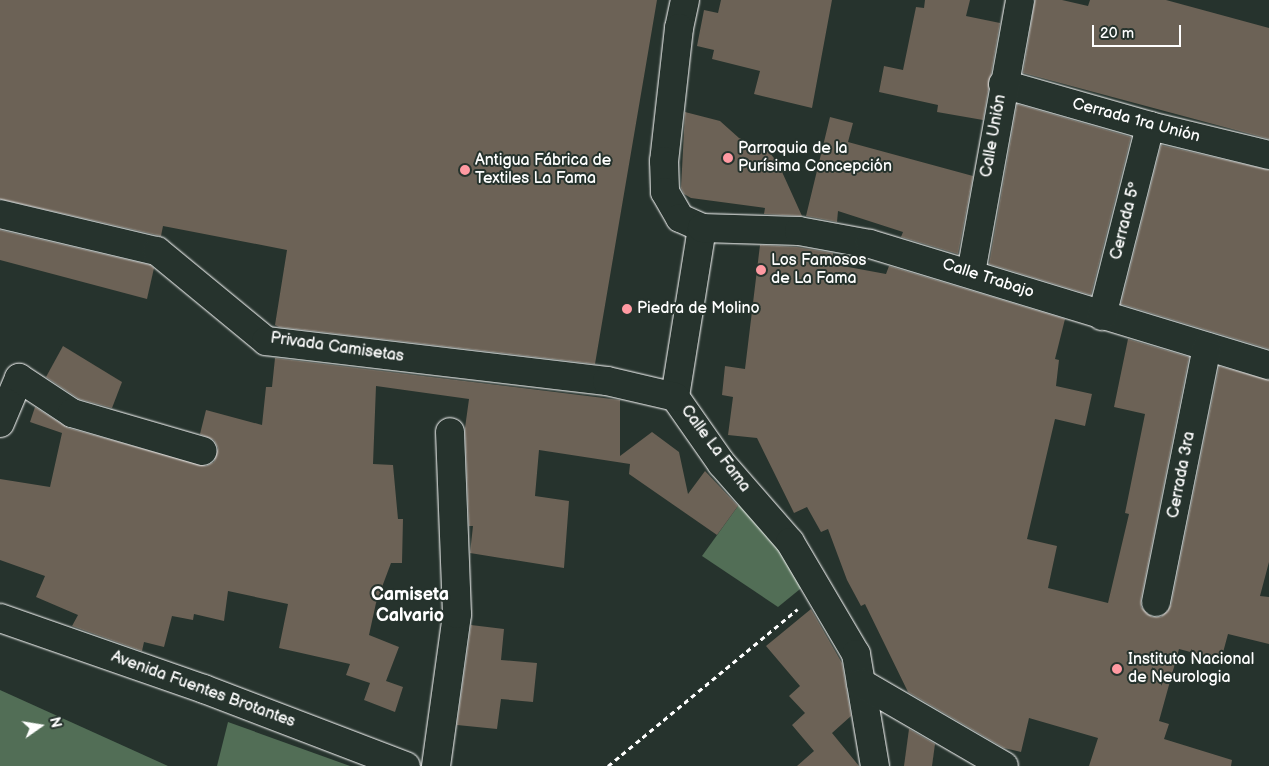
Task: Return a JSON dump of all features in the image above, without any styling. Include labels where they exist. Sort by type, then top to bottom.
[{"type":"street","points":[[685,0],[679,28],[664,161],[665,192],[680,218],[702,228]]},
{"type":"street","name":"Calle Unión","points":[[971,273],[1003,84],[1020,0]]},
{"type":"street","name":"Cerrada 1ra Unión","points":[[1003,84],[1150,126],[1269,155]]},
{"type":"street","name":"Cerrada 5º","points":[[1102,316],[1150,126]]},
{"type":"street","name":"Privada Camisetas","points":[[0,214],[157,251],[266,341],[608,381],[676,397]]},
{"type":"street","name":"Calle Trabajo","points":[[702,228],[808,233],[870,244],[971,273],[1102,316],[1269,365]]},
{"type":"street","name":"Calle La Fama","points":[[702,228],[676,397],[722,464],[790,542],[856,654],[875,766]]},
{"type":"street","name":"Cerrada 3ra","points":[[1156,602],[1208,347]]},
{"type":"street","points":[[0,424],[19,378],[72,413],[203,451]]},
{"type":"street","points":[[436,766],[457,614],[450,432]]},
{"type":"street","name":"Avenida Fuentes Brotantes","points":[[0,618],[204,689],[406,766]]},
{"type":"street","points":[[861,683],[1004,766]]},
{"type":"path","points":[[608,766],[820,591]]},
{"type":"green space","points":[[743,499],[805,585],[778,607],[702,556]]},
{"type":"green space","points":[[0,690],[168,766],[0,766]]},
{"type":"green space","points":[[228,722],[350,766],[217,766]]},
{"type":"building","name":"Antigua Fábrica de Textiles La Fama","points":[[0,0],[657,0],[595,364],[279,327],[275,325],[287,250],[163,226],[161,236],[0,199]]},
{"type":"building","points":[[721,0],[832,0],[812,108],[754,94],[760,71],[712,59],[714,50],[697,46],[704,10],[718,13]]},
{"type":"building","points":[[925,0],[970,0],[966,16],[1000,23],[983,120],[937,112],[938,105],[879,92],[884,66],[903,70],[916,7],[924,8]]},
{"type":"building","points":[[1035,0],[1062,0],[1088,6],[1090,0],[1166,0],[1269,28],[1269,139],[1023,73]]},
{"type":"building","points":[[1017,104],[1131,137],[1091,295],[989,264]]},
{"type":"building","name":"Parroquia de la Purísima Concepción","points":[[685,112],[720,121],[739,138],[769,152],[778,163],[802,216],[764,214],[765,208],[691,198],[684,194],[681,188]]},
{"type":"building","points":[[830,117],[853,123],[848,142],[973,176],[958,254],[901,237],[903,232],[838,211],[837,222],[806,216]]},
{"type":"building","points":[[1161,145],[1269,170],[1269,349],[1121,304]]},
{"type":"building","points":[[0,230],[150,265],[154,268],[147,299],[0,260]]},
{"type":"building","points":[[760,245],[797,247],[833,253],[832,264],[886,274],[889,266],[1065,319],[1055,359],[1059,360],[1056,386],[1092,394],[1085,426],[1055,419],[1027,539],[1057,546],[1048,588],[1108,603],[1129,514],[1125,513],[1145,414],[1114,407],[1128,339],[1189,357],[1141,599],[1141,607],[1152,617],[1161,617],[1171,605],[1219,366],[1269,380],[1269,562],[1260,596],[1269,597],[1269,644],[1228,634],[1221,660],[1179,649],[1159,721],[1169,724],[1164,739],[1232,760],[1231,766],[1089,766],[1098,738],[1029,718],[1021,752],[1004,748],[908,692],[865,604],[861,606],[847,580],[828,529],[821,532],[807,507],[794,513],[757,438],[728,435],[733,397],[722,395],[725,366],[745,369]]},
{"type":"building","points":[[63,346],[122,382],[112,408],[79,399],[46,377]]},
{"type":"building","points":[[275,358],[620,400],[620,456],[652,432],[679,452],[688,494],[705,471],[738,506],[717,535],[629,474],[630,464],[539,450],[535,496],[569,501],[564,568],[470,553],[473,526],[469,526],[465,428],[469,399],[376,386],[373,464],[393,465],[398,519],[403,519],[402,563],[391,563],[376,603],[369,635],[399,647],[386,681],[403,687],[395,712],[364,700],[370,683],[346,675],[350,664],[279,648],[288,604],[228,591],[224,621],[194,614],[193,620],[172,616],[164,647],[144,642],[142,651],[72,626],[78,615],[36,597],[45,576],[0,560],[0,479],[50,487],[62,433],[30,422],[35,407],[68,428],[206,466],[214,462],[218,448],[214,440],[200,434],[206,410],[262,425],[266,387],[272,387]]},
{"type":"building","points":[[811,609],[842,663],[851,716],[832,733],[859,766],[797,766],[814,751],[792,725],[805,713],[789,696],[800,686],[766,646]]},
{"type":"building","points":[[471,625],[504,629],[501,660],[537,663],[533,702],[501,699],[497,729],[457,725]]},
{"type":"building","points":[[909,729],[935,744],[932,766],[904,766]]},
{"type":"place","name":"Parroquia de la Purísima Concepción","points":[[728,158]]},
{"type":"place","name":"Antigua Fábrica de Textiles La Fama","points":[[465,170]]},
{"type":"place","name":"Los Famosos de La Fama","points":[[761,270]]},
{"type":"place","name":"Piedra de Molino","points":[[627,309]]},
{"type":"place","name":"Instituto Nacional de Neurologia","points":[[1117,669]]},
{"type":"district","name":"Camiseta Calvario","points":[[410,606]]}]
